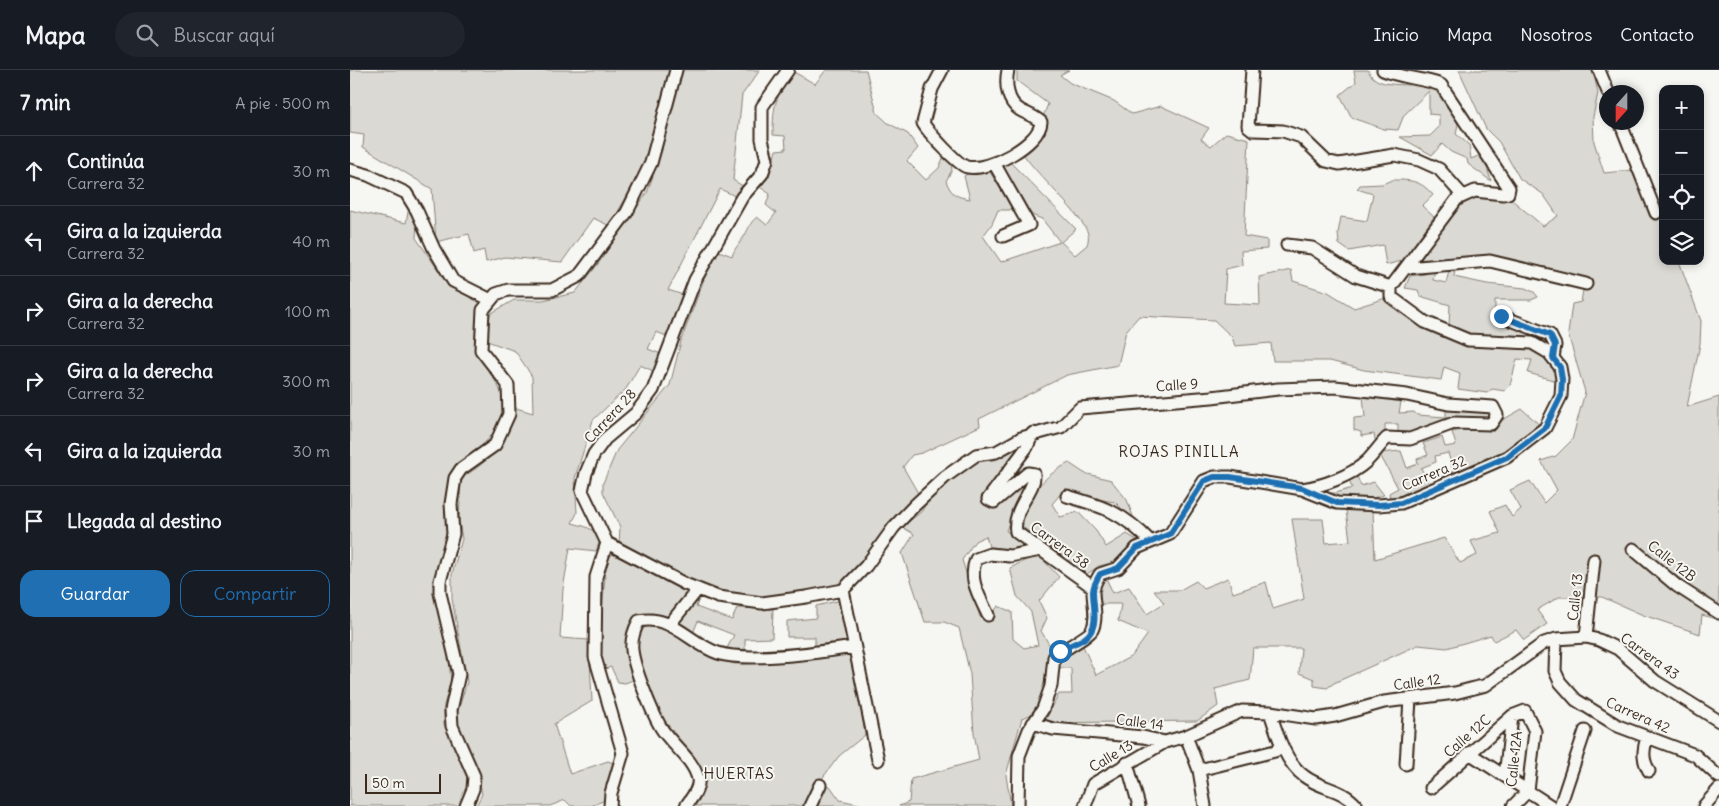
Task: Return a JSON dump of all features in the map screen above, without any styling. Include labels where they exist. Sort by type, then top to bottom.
[{"type":"street","points":[[466,806],[473,789],[474,776],[452,726],[451,710],[460,674],[440,593],[440,581],[453,534],[451,504],[455,478],[461,469],[495,445],[509,414],[508,385],[481,350],[483,310],[496,294],[508,290],[552,290],[579,276],[627,212],[651,163],[676,70]]},
{"type":"street","name":"Carrera 28","points":[[607,543],[593,518],[582,491],[586,473],[594,454],[605,440],[636,414],[653,390],[696,280],[742,197],[762,174],[767,160],[762,140],[762,107],[788,70]]},
{"type":"street","points":[[942,70],[932,90],[923,124],[960,164],[967,167],[994,163],[1033,140],[1040,130],[1040,122],[1036,118],[1018,110],[1013,104],[1006,81],[1008,70]]},
{"type":"street","points":[[1252,70],[1248,126],[1253,130],[1284,131],[1301,137],[1326,161],[1339,164],[1394,155],[1419,160],[1439,169],[1463,196]]},
{"type":"street","points":[[1383,70],[1397,76],[1425,79],[1441,85],[1509,188],[1508,193],[1475,191],[1457,199],[1391,286],[1391,297],[1425,322],[1452,334],[1468,340],[1532,344],[1549,353],[1553,358]]},
{"type":"street","points":[[1599,70],[1605,85]]},
{"type":"street","points":[[1623,130],[1656,213]]},
{"type":"street","points":[[994,163],[1029,225],[1003,236]]},
{"type":"street","points":[[350,170],[368,175],[406,194],[417,211],[434,250],[453,281],[491,300]]},
{"type":"street","points":[[1287,245],[1312,248],[1356,276],[1391,286]]},
{"type":"street","points":[[1406,268],[1490,261],[1586,284]]},
{"type":"street","name":"Carrera 32","points":[[1094,588],[1100,574],[1118,568],[1137,548],[1170,534],[1204,481],[1214,477],[1230,477],[1302,488],[1337,503],[1379,505],[1401,503],[1507,457],[1545,428],[1557,408],[1561,396],[1562,379],[1560,367],[1553,358],[1555,345],[1550,335],[1501,316]]},
{"type":"street","name":"Calle 9","points":[[843,590],[866,566],[894,527],[945,477],[976,455],[996,452],[1033,433],[1060,427],[1080,408],[1212,397],[1278,389],[1335,387],[1407,395],[1448,404],[1493,407],[1497,415],[1491,424],[1454,423],[1410,440],[1388,438],[1366,462],[1345,475],[1316,486],[1302,488]]},
{"type":"street","name":"Carrera 38","points":[[1033,433],[1027,447],[988,499],[994,502],[1028,473],[1034,474],[1035,480],[1022,502],[1014,522],[1016,532],[1094,588]]},
{"type":"street","points":[[1067,496],[1109,509],[1134,524],[1150,542]]},
{"type":"street","points":[[610,806],[611,793],[623,753],[595,657],[596,577],[607,543],[698,589],[718,597],[762,604],[843,590],[878,760]]},
{"type":"street","name":"Calle 12B","points":[[1633,549],[1677,586],[1719,613]]},
{"type":"street","points":[[988,615],[976,590],[972,571],[976,559],[990,554],[1010,556],[1041,550]]},
{"type":"street","name":"Calle 13","points":[[1586,637],[1594,560]]},
{"type":"street","points":[[1018,806],[1019,756],[1033,723],[1043,709],[1051,686],[1054,657],[1092,631],[1096,608],[1094,588]]},
{"type":"street","points":[[670,624],[698,589]]},
{"type":"street","points":[[686,806],[697,790],[698,779],[690,762],[659,726],[638,672],[632,650],[634,630],[639,621],[651,618],[670,624],[715,652],[733,658],[816,652],[854,647]]},
{"type":"street","name":"Carrera 43","points":[[1556,639],[1586,637],[1599,640],[1618,649],[1656,681],[1718,718]]},
{"type":"street","name":"Calle 12","points":[[1270,712],[1316,718],[1335,716],[1384,702],[1455,693],[1486,685],[1544,643],[1556,639]]},
{"type":"street","name":"Carrera 42","points":[[1556,639],[1555,671],[1560,682],[1576,700],[1618,726],[1694,755],[1719,777]]},
{"type":"street","points":[[1406,764],[1410,699]]},
{"type":"street","name":"Calle 14","points":[[1033,723],[1053,729],[1144,737],[1165,742],[1186,736],[1242,711],[1270,712]]},
{"type":"street","name":"Calle 12C","points":[[1431,788],[1512,716],[1525,711]]},
{"type":"street","name":"Calle 12A","points":[[1513,806],[1528,791],[1535,731],[1525,711]]},
{"type":"street","points":[[1270,712],[1282,746],[1304,776],[1339,790],[1357,806]]},
{"type":"street","points":[[1504,776],[1512,716]]},
{"type":"street","points":[[1560,806],[1586,731]]},
{"type":"street","points":[[1186,736],[1199,770],[1205,806]]},
{"type":"street","points":[[1647,738],[1643,751],[1644,762],[1649,771]]},
{"type":"street","name":"Calle 13","points":[[1085,806],[1093,784],[1165,742]]},
{"type":"street","points":[[1199,770],[1275,751],[1282,746]]},
{"type":"street","points":[[1469,754],[1551,806]]},
{"type":"street","points":[[1127,764],[1139,806]]},
{"type":"street","points":[[810,806],[820,785]]},
{"type":"street","points":[[1704,806],[1719,789]]},
{"type":"shaded area","points":[[350,70],[671,70],[647,160],[610,226],[593,218],[562,262],[505,257],[486,262],[484,250],[474,253],[469,234],[436,242],[432,189],[363,147],[364,135],[350,133]]},
{"type":"shaded area","points":[[680,70],[760,70],[742,95],[733,180],[746,188],[737,197],[720,189],[668,290],[686,296],[672,338],[656,332],[648,349],[666,356],[660,374],[640,365],[626,389],[593,420],[575,478],[577,513],[572,523],[592,530],[600,540],[596,551],[570,548],[563,589],[560,638],[589,640],[592,701],[554,724],[570,774],[608,761],[616,764],[605,800],[591,806],[571,806],[565,800],[550,806],[476,806],[482,794],[477,769],[461,738],[456,717],[467,682],[452,599],[452,574],[462,539],[459,521],[461,478],[482,464],[496,449],[507,431],[516,408],[533,413],[532,377],[526,367],[515,351],[487,341],[486,329],[490,314],[514,300],[543,300],[575,293],[598,264],[647,193],[662,150],[667,117]]},
{"type":"shaded area","points":[[826,70],[866,70],[877,113],[888,123],[908,134],[918,148],[907,161],[926,180],[939,168],[943,158],[951,163],[952,170],[946,181],[950,189],[958,196],[970,199],[964,176],[985,164],[1011,206],[1010,210],[998,210],[992,224],[983,236],[1001,262],[1060,242],[1042,219],[1025,209],[1000,165],[1008,160],[1076,229],[1061,242],[1075,255],[1087,245],[1088,235],[1078,217],[1024,155],[1043,134],[1043,117],[1048,104],[1017,81],[1017,70],[1069,70],[1060,75],[1070,83],[1114,101],[1132,114],[1161,106],[1209,128],[1201,139],[1211,146],[1226,133],[1249,139],[1244,236],[1267,240],[1267,249],[1241,251],[1242,265],[1226,269],[1224,303],[1260,305],[1259,277],[1291,270],[1293,281],[1328,292],[1354,308],[1386,298],[1425,326],[1451,340],[1481,345],[1532,349],[1545,355],[1554,365],[1557,381],[1528,373],[1532,360],[1517,359],[1510,386],[1505,391],[1492,389],[1487,393],[1458,389],[1460,373],[1444,367],[1441,380],[1364,370],[1330,361],[1273,361],[1271,343],[1235,346],[1232,337],[1214,320],[1139,316],[1126,331],[1118,365],[1067,375],[979,419],[980,426],[922,453],[912,455],[903,467],[918,493],[863,565],[841,585],[764,598],[724,594],[675,575],[619,544],[620,527],[603,492],[603,483],[617,450],[670,385],[681,341],[704,279],[719,251],[732,256],[750,225],[757,217],[767,225],[776,213],[766,205],[770,194],[760,187],[769,176],[776,150],[786,149],[785,136],[773,135],[776,101],[779,95],[794,72],[815,84]]},
{"type":"shaded area","points":[[1354,70],[1368,70],[1380,82],[1429,87],[1440,94],[1458,124],[1456,134],[1469,145],[1471,159],[1483,154],[1491,181],[1468,164],[1467,159],[1451,152],[1442,144],[1432,155],[1400,137],[1430,136],[1439,127],[1439,115],[1429,114],[1429,91],[1404,115],[1398,130],[1384,129],[1352,118],[1340,95],[1356,82]]},
{"type":"shaded area","points":[[1459,70],[1593,70],[1598,93],[1593,117],[1594,142],[1604,173],[1634,170],[1650,217],[1659,216],[1659,265],[1680,265],[1701,321],[1700,344],[1687,407],[1719,397],[1719,608],[1633,544],[1627,550],[1674,589],[1719,618],[1719,620],[1702,615],[1700,634],[1643,615],[1602,597],[1559,597],[1537,610],[1547,624],[1524,640],[1516,630],[1494,641],[1491,635],[1447,648],[1418,645],[1334,683],[1327,688],[1314,686],[1314,679],[1299,673],[1301,648],[1253,648],[1250,680],[1215,689],[1218,706],[1197,721],[1044,723],[1059,694],[1072,694],[1071,668],[1058,668],[1064,653],[1083,646],[1096,675],[1132,656],[1148,634],[1118,621],[1121,604],[1101,604],[1099,587],[1105,576],[1113,593],[1129,587],[1147,614],[1164,603],[1154,590],[1180,590],[1196,581],[1203,588],[1228,578],[1233,593],[1266,582],[1273,609],[1304,599],[1292,519],[1323,519],[1326,543],[1350,541],[1346,510],[1373,511],[1375,559],[1444,538],[1460,563],[1477,555],[1471,541],[1500,533],[1490,511],[1505,505],[1512,517],[1521,509],[1510,490],[1530,481],[1544,503],[1557,490],[1541,461],[1556,456],[1572,440],[1585,392],[1568,334],[1572,304],[1581,302],[1583,290],[1590,284],[1489,256],[1417,266],[1443,223],[1463,204],[1475,198],[1512,200],[1543,226],[1558,216],[1543,194],[1520,179],[1499,142],[1486,129]]},
{"type":"shaded area","points":[[1392,180],[1405,180],[1424,186],[1433,195],[1422,206],[1434,217],[1402,261],[1386,265],[1383,245],[1349,251],[1339,244],[1338,233],[1341,217],[1367,221],[1373,194],[1357,189],[1360,185],[1382,184]]},
{"type":"shaded area","points":[[410,201],[417,221],[416,238],[444,278],[454,288],[481,302],[475,352],[496,382],[503,402],[499,424],[493,434],[477,451],[450,473],[448,550],[441,569],[451,681],[444,705],[444,724],[458,752],[469,784],[465,806],[350,806],[350,210],[406,223]]},
{"type":"shaded area","points":[[1435,269],[1433,280],[1446,283],[1449,271],[1455,269],[1454,277],[1487,284],[1525,288],[1534,292],[1538,297],[1531,300],[1495,300],[1495,317],[1523,325],[1552,340],[1549,346],[1470,337],[1449,325],[1450,305],[1420,296],[1418,290],[1405,288],[1410,276],[1425,274]]},
{"type":"shaded area","points":[[1363,396],[1401,402],[1399,413],[1414,412],[1417,415],[1446,417],[1446,406],[1490,409],[1491,420],[1398,434],[1398,424],[1385,424],[1385,438],[1376,444],[1374,434],[1361,436],[1361,432],[1354,430],[1354,418],[1365,417]]},
{"type":"shaded area","points":[[1522,409],[1541,426],[1507,455],[1454,474],[1448,453],[1435,456],[1436,462],[1421,468],[1431,487],[1391,501],[1389,493],[1398,488],[1379,453],[1401,451],[1407,468],[1418,464],[1417,459],[1428,455],[1423,443],[1442,437],[1445,447],[1456,445],[1452,432],[1497,423]]},
{"type":"shaded area","points":[[1021,442],[998,478],[985,494],[983,503],[995,508],[1007,500],[1025,481],[1031,481],[1017,499],[1006,531],[1017,537],[1027,549],[1000,551],[989,547],[986,536],[975,541],[962,560],[980,617],[989,619],[998,606],[1012,612],[1013,639],[1024,648],[1038,645],[1031,612],[1017,596],[1010,568],[1038,554],[1059,577],[1039,601],[1047,618],[1041,631],[1052,649],[1038,712],[1022,718],[1006,775],[1011,806],[899,806],[909,802],[911,779],[979,760],[974,733],[970,674],[959,628],[944,622],[925,622],[902,553],[914,534],[902,527],[921,512],[931,495],[950,479],[986,457],[994,460]]},
{"type":"shaded area","points":[[1069,463],[1084,473],[1111,480],[1127,500],[1134,519],[1115,502],[1077,496],[1063,491],[1052,504],[1060,517],[1078,512],[1096,531],[1106,547],[1127,534],[1140,542],[1116,562],[1099,566],[1087,574],[1021,526],[1027,505],[1037,488],[1051,474]]},
{"type":"shaded area","points":[[1356,474],[1361,486],[1374,482],[1384,495],[1364,500],[1345,500],[1336,499],[1308,489],[1325,486],[1326,493],[1336,493],[1352,488],[1347,476]]},
{"type":"shaded area","points":[[616,549],[691,591],[669,619],[652,613],[635,620],[636,679],[625,683],[618,682],[611,667],[600,671],[600,638],[606,562]]},
{"type":"shaded area","points":[[698,594],[700,595],[696,607],[732,620],[737,608],[773,609],[772,638],[745,639],[745,651],[726,650],[734,635],[698,621],[693,633],[676,620]]},
{"type":"shaded area","points":[[841,600],[848,642],[815,650],[815,637],[787,637],[787,621],[816,618],[816,606]]},
{"type":"shaded area","points":[[659,624],[710,656],[735,664],[850,652],[858,683],[865,735],[839,756],[818,784],[813,786],[804,806],[694,806],[701,798],[702,771],[663,719],[636,656],[636,646],[640,630],[649,625]]},
{"type":"shaded area","points":[[824,785],[830,786],[840,800],[868,806],[816,806]]},
{"type":"district","name":"ROJAS PINILLA","points":[[1179,451]]},
{"type":"district","name":"HUERTAS","points":[[739,773]]},
{"type":"route","points":[[1060,651],[1084,638],[1092,631],[1096,608],[1093,591],[1100,574],[1118,568],[1137,548],[1170,534],[1204,481],[1214,477],[1230,477],[1283,487],[1302,488],[1337,503],[1379,505],[1401,503],[1507,457],[1545,428],[1557,408],[1561,396],[1562,379],[1560,367],[1553,358],[1555,345],[1550,335],[1501,316]]}]
